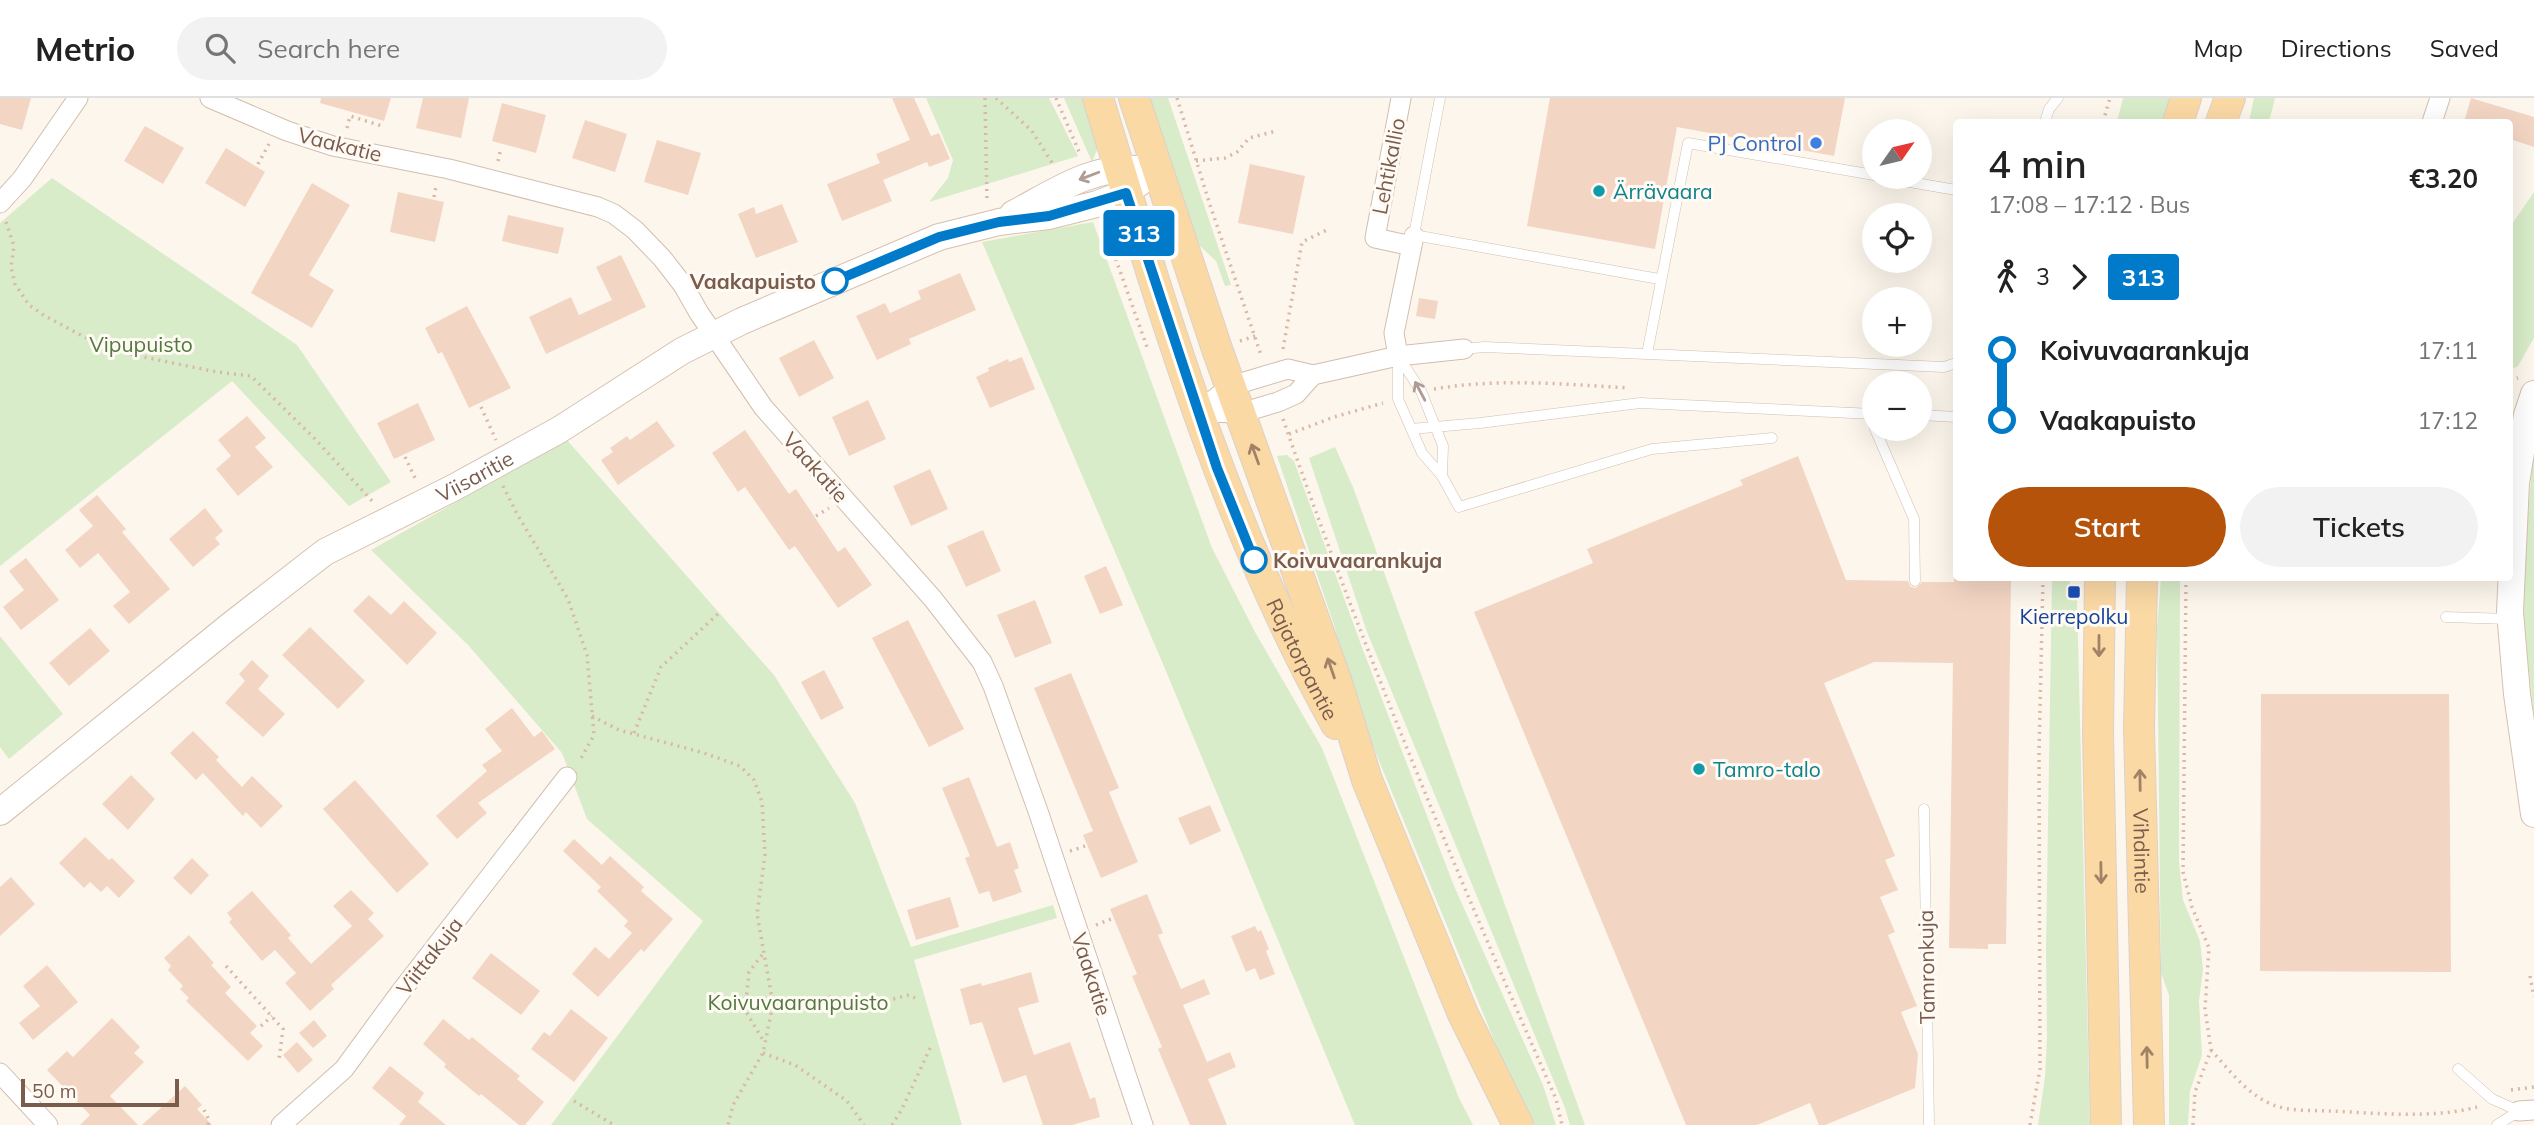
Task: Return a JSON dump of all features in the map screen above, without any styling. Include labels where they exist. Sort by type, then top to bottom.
[{"type":"main road","name":"Rajatorpantie","points":[[1098,98],[1217,468],[1254,560],[1317,691],[1367,780]]},
{"type":"main road","name":"Rajatorpantie","points":[[1134,98],[1156,170],[1337,683],[1367,780],[1463,1014],[1518,1125]]},
{"type":"main road","points":[[2179,119],[2186,98]]},
{"type":"main road","points":[[2222,119],[2230,98]]},
{"type":"main road","name":"Vihdintie","points":[[2100,581],[2098,733],[2106,1125]]},
{"type":"main road","name":"Vihdintie","points":[[2142,581],[2139,728],[2149,1125]]},
{"type":"main road","name":"Rajatorpantie","points":[[1463,1014],[1497,1125]]},
{"type":"street","points":[[2,201],[22,179],[78,98]]},
{"type":"street","name":"Vaakatie","points":[[210,98],[287,131],[342,148],[579,201],[614,214],[635,230],[662,258],[763,407],[933,599],[982,662],[1039,814],[1143,1125]]},
{"type":"street","name":"Lehtikallio","points":[[1402,98],[1375,238],[1413,240]]},
{"type":"street","points":[[2433,119],[2440,98]]},
{"type":"street","name":"Viisaritie","points":[[0,812],[230,625],[325,552],[390,520],[496,454],[559,430],[616,392],[715,334],[939,237],[995,207],[1088,175],[1123,180],[1156,170]]},
{"type":"street","name":"Viisaritie","points":[[995,207],[1049,216],[1097,204],[1123,180]]},
{"type":"street","points":[[1398,356],[1394,333],[1413,240]]},
{"type":"street","points":[[1198,412],[1236,400],[1268,375],[1288,369],[1313,375],[1398,356],[1464,349]]},
{"type":"street","points":[[1198,412],[1236,400],[1278,402],[1296,394],[1313,375]]},
{"type":"street","points":[[2513,519],[2524,406]]},
{"type":"street","points":[[2510,581],[2510,619],[2517,694],[2534,814]]},
{"type":"street","name":"Viittakuja","points":[[281,1125],[344,1069],[405,986],[568,777]]},
{"type":"street","points":[[1,1075],[48,1125]]},
{"type":"lane","points":[[1440,98],[1413,240],[1660,279]]},
{"type":"lane","points":[[2046,119],[2049,109],[2058,98]]},
{"type":"lane","points":[[1647,354],[1688,143],[1862,174]]},
{"type":"lane","points":[[1932,186],[1953,189]]},
{"type":"lane","points":[[1464,349],[1484,347],[1944,367],[1953,364]]},
{"type":"lane","points":[[1398,356],[1421,391],[1443,446],[1442,476]]},
{"type":"lane","points":[[1398,356],[1398,399],[1422,453],[1442,476],[1459,507],[1652,449],[1772,438]]},
{"type":"lane","points":[[1411,429],[1640,403],[1862,413]]},
{"type":"lane","points":[[1932,416],[1953,417]]},
{"type":"lane","points":[[1881,441],[1914,519],[1914,582]]},
{"type":"lane","points":[[2446,617],[2510,619]]},
{"type":"lane","name":"Tamronkuja","points":[[1924,809],[1929,1125]]},
{"type":"lane","points":[[2458,1069],[2492,1099],[2526,1110]]},
{"type":"lane","points":[[2497,1125],[2526,1110]]},
{"type":"path","points":[[985,98],[995,207]]},
{"type":"path","points":[[996,98],[1032,131],[1059,173]]},
{"type":"path","points":[[1056,98],[1088,175]]},
{"type":"path","points":[[1177,98],[1268,375]]},
{"type":"path","points":[[2105,119],[2110,98]]},
{"type":"path","points":[[342,148],[350,116],[382,126]]},
{"type":"path","points":[[1196,161],[1225,158],[1237,152],[1249,138],[1276,131]]},
{"type":"path","points":[[2,201],[14,246],[11,267],[15,285],[29,305],[94,342],[129,354],[251,376],[315,439],[390,520]]},
{"type":"path","points":[[1097,204],[1148,349]]},
{"type":"path","points":[[1283,351],[1302,242],[1329,229]]},
{"type":"path","points":[[1228,291],[1238,287]]},
{"type":"path","points":[[1278,402],[1371,659],[1461,884],[1556,1099],[1562,1125]]},
{"type":"path","points":[[481,407],[517,514],[568,599],[587,655],[594,735],[568,777]]},
{"type":"path","points":[[405,457],[419,486]]},
{"type":"path","points":[[2030,1125],[2040,1069],[2039,752],[2043,581]]},
{"type":"path","points":[[2186,581],[2183,872],[2192,907],[2209,948],[2205,1009],[2211,1050],[2196,1091],[2193,1125]]},
{"type":"path","points":[[634,733],[662,667],[719,613]]},
{"type":"path","points":[[592,716],[620,730],[704,753],[740,766],[754,780],[762,802],[765,855],[757,914],[774,1004],[763,1053],[733,1105],[728,1125]]},
{"type":"path","points":[[763,954],[749,972],[745,1010],[765,1044]]},
{"type":"path","points":[[226,966],[283,1028],[279,1059]]},
{"type":"path","points":[[2530,976],[2534,997]]},
{"type":"path","points":[[774,1004],[831,997],[851,1010],[909,995],[919,1000]]},
{"type":"path","points":[[261,1026],[272,1016]]},
{"type":"path","points":[[892,1125],[931,1046]]},
{"type":"path","points":[[2211,1050],[2243,1085],[2271,1104],[2288,1109],[2383,1113],[2458,1112],[2483,1105],[2502,1091],[2534,1087]]},
{"type":"path","points":[[763,1053],[794,1065],[847,1101],[864,1125]]},
{"type":"path","points":[[574,1101],[614,1125]]},
{"type":"path","points":[[204,1110],[209,1120],[208,1125]]},
{"type":"green space","points":[[926,98],[1049,98],[1078,156],[929,202],[948,178],[953,160]]},
{"type":"green space","points":[[1064,98],[1088,98],[1099,145],[1092,162]]},
{"type":"green space","points":[[1146,98],[1168,98],[1231,285],[1225,286],[1216,261],[1200,246],[1174,185]]},
{"type":"green space","points":[[2123,98],[2171,98],[2165,119],[2118,119]]},
{"type":"green space","points":[[2254,98],[2275,98],[2270,119],[2250,119]]},
{"type":"green space","name":"Vipupuisto","points":[[52,178],[297,345],[391,482],[349,506],[232,381],[0,566],[0,223]]},
{"type":"green space","points":[[2534,192],[2534,338],[2518,366],[2513,368],[2513,223]]},
{"type":"green space","points":[[1093,222],[1212,548],[1255,632],[1322,748],[1459,1098],[1473,1125],[1355,1125],[1163,664],[982,242]]},
{"type":"green space","name":"Koivuvaaranpuisto","points":[[567,440],[774,675],[855,803],[911,947],[1053,905],[1057,918],[914,960],[962,1125],[551,1125],[703,921],[587,819],[562,753],[468,645],[371,550]]},
{"type":"green space","points":[[2534,441],[2534,718],[2524,623],[2523,579]]},
{"type":"green space","points":[[1335,447],[1353,487],[1585,1125],[1570,1125],[1367,632],[1309,458]]},
{"type":"green space","points":[[1287,455],[1294,461],[1454,886],[1543,1085],[1556,1125],[1530,1125],[1525,1115],[1358,710],[1334,625],[1277,456]]},
{"type":"green space","points":[[2052,581],[2070,581],[2069,600],[2077,600],[2090,1125],[2038,1125],[2047,1037]]},
{"type":"green space","points":[[2161,581],[2180,581],[2179,862],[2183,900],[2200,941],[2203,969],[2199,1001],[2202,1055],[2190,1091],[2188,1125],[2169,1125],[2169,995],[2161,973],[2157,629]]},
{"type":"green space","points":[[0,636],[63,714],[9,759],[0,747]]},
{"type":"building","points":[[0,98],[31,98],[22,130],[0,124]]},
{"type":"building","points":[[321,98],[391,98],[384,121],[320,103]]},
{"type":"building","points":[[423,98],[469,98],[461,138],[416,128]]},
{"type":"building","points":[[892,98],[914,98],[931,136],[939,133],[950,159],[929,167],[927,162],[883,180],[892,201],[842,221],[827,184],[880,163],[876,154],[910,140]]},
{"type":"building","name":"Ärrävaara","points":[[1550,98],[1845,98],[1834,156],[1677,127],[1655,249],[1527,226]]},
{"type":"building","points":[[2471,98],[2534,117],[2534,147],[2513,140],[2513,119],[2465,119]]},
{"type":"building","points":[[502,103],[546,115],[536,153],[492,141]]},
{"type":"building","points":[[585,120],[627,134],[615,172],[572,158]]},
{"type":"building","points":[[145,126],[184,148],[163,184],[124,161]]},
{"type":"building","points":[[657,140],[701,153],[688,195],[644,182]]},
{"type":"building","points":[[226,148],[265,172],[245,207],[205,183]]},
{"type":"building","points":[[1250,164],[1305,176],[1293,234],[1238,223]]},
{"type":"building","points":[[312,183],[350,205],[309,275],[334,290],[312,328],[251,293]]},
{"type":"building","points":[[398,192],[444,202],[435,242],[390,232]]},
{"type":"building","points":[[782,204],[798,242],[756,258],[738,214],[754,207],[756,214]]},
{"type":"building","points":[[508,215],[564,228],[558,254],[502,241]]},
{"type":"building","points":[[621,255],[646,307],[546,354],[529,317],[571,297],[579,315],[612,300],[596,267]]},
{"type":"building","points":[[960,273],[976,310],[909,339],[911,344],[877,360],[856,316],[885,303],[890,313],[921,299],[918,291]]},
{"type":"building","points":[[1419,298],[1438,301],[1435,319],[1416,316]]},
{"type":"building","points":[[467,306],[511,388],[469,408],[442,352],[438,354],[425,328]]},
{"type":"building","points":[[814,340],[834,378],[799,397],[779,358]]},
{"type":"building","points":[[1022,357],[1035,389],[990,408],[976,377],[1008,359],[1009,362]]},
{"type":"building","points":[[868,400],[886,439],[849,456],[832,417]]},
{"type":"building","points":[[418,403],[435,440],[394,459],[377,423]]},
{"type":"building","points":[[247,416],[266,438],[255,447],[273,467],[238,496],[216,469],[231,456],[218,440]]},
{"type":"building","points":[[657,421],[675,446],[618,485],[601,460],[613,452],[610,448],[627,436],[630,440]]},
{"type":"building","points":[[745,430],[789,494],[796,489],[838,552],[845,547],[872,585],[838,608],[795,546],[789,550],[745,487],[738,492],[712,453]]},
{"type":"building","name":"Tamro-talo","points":[[1798,456],[1846,580],[1908,581],[1911,587],[1916,588],[1922,582],[2011,581],[2006,944],[1988,944],[1988,949],[1949,948],[1953,663],[1874,662],[1824,683],[1895,856],[1885,860],[1898,890],[1880,897],[1895,932],[1888,935],[1917,1006],[1901,1012],[1918,1054],[1915,1088],[1825,1125],[1819,1125],[1810,1103],[1757,1125],[1686,1125],[1474,612],[1593,563],[1587,549],[1743,485],[1740,480]]},
{"type":"building","points":[[930,469],[948,509],[911,526],[893,486]]},
{"type":"building","points":[[97,495],[126,529],[122,532],[170,589],[129,624],[113,606],[130,592],[98,553],[80,568],[65,550],[93,526],[79,510]]},
{"type":"building","points":[[205,508],[223,531],[215,538],[220,544],[193,567],[169,539]]},
{"type":"building","points":[[983,530],[1001,571],[966,587],[947,546]]},
{"type":"building","points":[[26,558],[59,600],[21,630],[3,607],[24,590],[9,571]]},
{"type":"building","points":[[1106,566],[1123,605],[1100,614],[1084,576]]},
{"type":"building","points":[[369,595],[391,615],[404,601],[437,633],[407,665],[353,611]]},
{"type":"building","points":[[1035,600],[1052,643],[1015,658],[997,615]]},
{"type":"building","points":[[908,620],[964,729],[929,747],[872,638]]},
{"type":"building","points":[[310,627],[365,681],[338,709],[282,655]]},
{"type":"building","points":[[90,628],[110,651],[69,686],[49,663]]},
{"type":"building","points":[[252,660],[269,676],[258,689],[285,714],[263,737],[225,703],[245,681],[239,674]]},
{"type":"building","points":[[824,670],[844,708],[821,720],[801,682]]},
{"type":"building","points":[[1071,673],[1119,788],[1109,792],[1138,862],[1101,878],[1083,835],[1093,831],[1034,688]]},
{"type":"building","points":[[2261,694],[2449,694],[2451,972],[2260,971]]},
{"type":"building","points":[[512,708],[534,737],[542,731],[555,749],[478,803],[487,813],[457,839],[436,816],[487,771],[482,765],[502,751],[485,729]]},
{"type":"building","points":[[193,731],[219,757],[216,760],[242,787],[252,776],[283,806],[261,828],[246,812],[243,816],[203,773],[196,780],[170,753]]},
{"type":"building","points":[[131,775],[155,799],[128,830],[102,804]]},
{"type":"building","points":[[969,777],[997,847],[1010,842],[1019,868],[1014,870],[1022,892],[993,902],[989,891],[979,894],[965,858],[970,856],[942,788]]},
{"type":"building","points":[[355,780],[429,864],[397,893],[323,809]]},
{"type":"building","points":[[1210,805],[1221,831],[1190,845],[1178,818]]},
{"type":"building","points":[[85,837],[135,881],[119,898],[107,886],[101,892],[90,882],[84,888],[59,863]]},
{"type":"building","points":[[574,839],[602,865],[610,856],[644,887],[641,891],[673,919],[644,952],[641,949],[598,997],[572,974],[595,947],[609,959],[632,933],[624,926],[628,921],[597,891],[601,887],[563,851]]},
{"type":"building","points":[[192,858],[209,875],[191,895],[173,878]]},
{"type":"building","points":[[11,877],[35,904],[0,936],[0,887]]},
{"type":"building","points":[[351,890],[374,913],[368,919],[384,936],[331,985],[334,989],[310,1011],[285,983],[296,973],[275,950],[262,961],[229,922],[232,919],[227,913],[252,891],[291,935],[288,938],[311,964],[352,926],[333,906]]},
{"type":"building","points":[[1147,894],[1163,933],[1158,935],[1181,989],[1204,979],[1210,994],[1183,1005],[1207,1062],[1230,1052],[1236,1067],[1208,1079],[1227,1125],[1190,1125],[1158,1049],[1162,1047],[1132,976],[1137,974],[1110,909]]},
{"type":"building","points":[[950,897],[959,927],[916,940],[907,910]]},
{"type":"building","points":[[1255,926],[1258,932],[1261,930],[1269,949],[1266,951],[1275,974],[1260,980],[1255,968],[1246,972],[1231,936]]},
{"type":"building","points":[[189,935],[231,987],[225,993],[257,1026],[250,1033],[263,1046],[248,1061],[186,1001],[189,998],[180,989],[183,986],[168,970],[171,966],[164,958]]},
{"type":"building","points":[[491,953],[540,991],[521,1015],[472,978]]},
{"type":"building","points":[[47,965],[78,1002],[33,1040],[19,1023],[40,1006],[23,986]]},
{"type":"building","points":[[1031,972],[1039,1002],[1018,1008],[1034,1055],[1070,1042],[1090,1099],[1095,1097],[1100,1117],[1072,1125],[1043,1125],[1026,1075],[1003,1083],[982,1022],[970,1025],[960,989],[981,983],[982,986]]},
{"type":"building","points":[[571,1009],[608,1038],[574,1082],[531,1049],[544,1032],[550,1036]]},
{"type":"building","points":[[112,1018],[140,1047],[134,1053],[144,1062],[110,1096],[138,1125],[80,1125],[90,1115],[47,1070],[67,1051],[73,1057]]},
{"type":"building","points":[[443,1019],[469,1040],[472,1037],[520,1076],[517,1079],[544,1102],[525,1125],[519,1125],[481,1094],[479,1096],[444,1067],[446,1064],[423,1044]]},
{"type":"building","points":[[314,1020],[327,1036],[313,1048],[299,1033]]},
{"type":"building","points":[[297,1042],[313,1060],[298,1073],[283,1055]]},
{"type":"building","points":[[390,1066],[424,1093],[418,1102],[446,1125],[399,1125],[406,1116],[372,1088]]},
{"type":"building","points":[[185,1086],[202,1105],[197,1109],[212,1125],[142,1125]]},
{"type":"bus line","name":"313","points":[[835,281],[939,237],[999,222],[1049,216],[1097,204],[1126,193],[1217,468],[1254,560]]},
{"type":"place","name":"PJ Control","points":[[1816,143]]},
{"type":"place","name":"Ärrävaara","points":[[1599,191]]},
{"type":"place","name":"Vaakapuisto","points":[[835,281]]},
{"type":"place","name":"Koivuvaarankuja","points":[[1254,560]]},
{"type":"place","name":"Kierrepolku","points":[[2074,592]]},
{"type":"place","name":"Tamro-talo","points":[[1699,769]]}]
